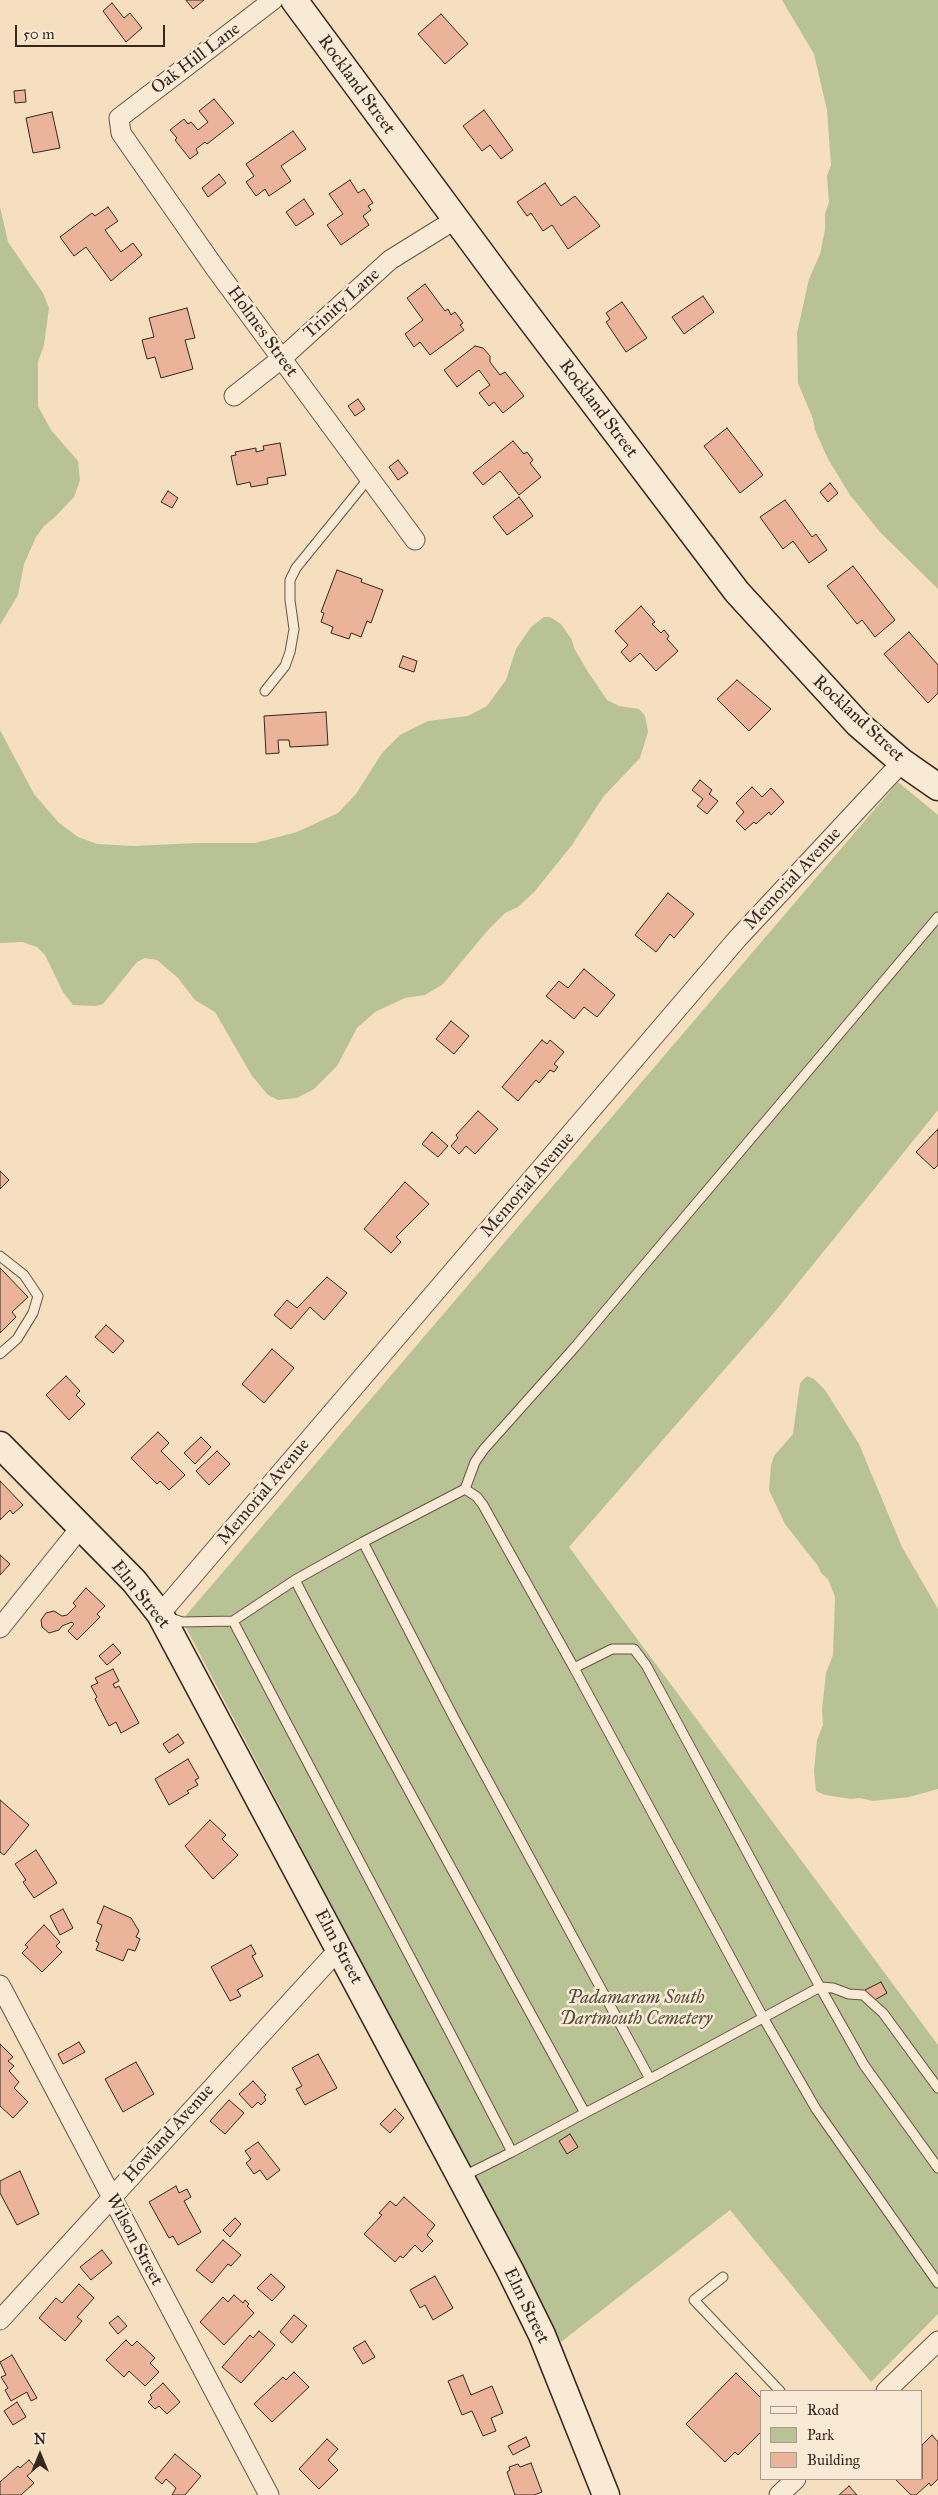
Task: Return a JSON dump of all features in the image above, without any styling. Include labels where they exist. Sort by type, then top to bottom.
[{"type":"street","name":"Oak Hill Lane","points":[[119,118],[273,0]]},
{"type":"street","name":"Rockland Street","points":[[294,0],[456,219],[737,592],[831,697],[858,724],[902,762],[938,787]]},
{"type":"street","name":"Holmes Street","points":[[119,118],[121,133],[215,268],[415,540]]},
{"type":"street","name":"Trinity Lane","points":[[234,396],[281,359],[390,260],[456,219]]},
{"type":"street","name":"Memorial Avenue","points":[[160,1614],[738,938],[902,762]]},
{"type":"street","name":"Elm Street","points":[[0,1445],[134,1581],[160,1614],[339,1948],[542,2335],[606,2495]]},
{"type":"street","points":[[0,1628],[81,1527]]},
{"type":"street","name":"Howland Avenue","points":[[0,2320],[339,1948]]},
{"type":"street","name":"Wilson Street","points":[[0,1985],[269,2495]]},
{"type":"street","points":[[887,2390],[938,2341]]},
{"type":"street","points":[[779,2495],[795,2480]]},
{"type":"lane","points":[[265,691],[285,666],[290,652],[294,629],[290,600],[290,580],[296,568],[369,478]]},
{"type":"lane","points":[[160,1614],[182,1622],[233,1621],[295,1580],[465,1489],[475,1462],[484,1449],[575,1347],[938,917]]},
{"type":"lane","points":[[0,1256],[24,1274],[38,1296],[33,1313],[17,1339],[0,1354]]},
{"type":"lane","points":[[465,1489],[477,1497],[484,1505],[764,2019],[816,2109],[938,2282]]},
{"type":"lane","points":[[363,1542],[454,1718],[650,2079]]},
{"type":"lane","points":[[295,1580],[475,1914],[585,2113]]},
{"type":"lane","points":[[233,1621],[512,2152]]},
{"type":"lane","points":[[574,1668],[612,1649],[634,1649],[646,1665],[864,2065],[938,2168]]},
{"type":"lane","points":[[460,2178],[764,2019],[820,1987],[864,1995],[884,2013],[938,2088]]},
{"type":"lane","points":[[723,2277],[694,2300],[779,2390]]},
{"type":"green space","points":[[782,0],[938,0],[938,589],[880,532],[850,495],[828,459],[798,383],[797,333],[809,279],[820,254],[825,230],[825,214],[829,202],[827,176],[831,165],[827,110],[814,54]]},
{"type":"green space","points":[[0,207],[8,242],[43,293],[49,308],[44,345],[38,362],[38,406],[51,430],[78,461],[80,480],[74,497],[44,526],[36,537],[24,564],[18,595],[0,625]]},
{"type":"green space","points":[[544,617],[550,617],[561,624],[572,640],[574,648],[588,672],[607,700],[619,706],[639,709],[645,716],[648,732],[640,758],[603,797],[572,845],[535,891],[518,907],[505,913],[488,930],[443,984],[425,995],[405,998],[375,1012],[357,1028],[337,1066],[314,1089],[297,1098],[278,1100],[268,1095],[252,1076],[215,1012],[195,1000],[178,978],[157,960],[145,958],[137,962],[103,1004],[96,1006],[73,1005],[63,992],[45,955],[37,947],[22,942],[0,943],[0,730],[34,794],[59,823],[78,837],[97,844],[134,846],[255,843],[297,832],[338,813],[356,794],[382,753],[400,735],[428,721],[468,716],[487,706],[506,680],[516,649],[531,627]]},
{"type":"green space","name":"Padamaram South Dartmouth Cemetery","points":[[898,782],[938,815],[938,1110],[773,1314],[569,1547],[938,2045],[938,2314],[871,2382],[730,2210],[561,2342],[182,1620]]},
{"type":"green space","points":[[807,1376],[814,1379],[825,1390],[859,1444],[902,1547],[938,1609],[938,1789],[909,1797],[873,1801],[825,1795],[816,1791],[814,1771],[817,1740],[823,1725],[822,1710],[826,1673],[833,1655],[835,1597],[828,1579],[821,1573],[818,1566],[785,1524],[769,1490],[771,1465],[774,1456],[793,1434],[800,1383]]},
{"type":"building","points":[[186,0],[204,0],[193,9]]},
{"type":"building","points":[[112,3],[124,18],[130,13],[142,28],[126,42],[103,11]]},
{"type":"building","points":[[441,14],[468,44],[445,64],[418,34]]},
{"type":"building","points":[[25,90],[26,102],[15,103],[14,91]]},
{"type":"building","points":[[214,99],[234,123],[207,144],[205,142],[196,149],[198,153],[190,159],[175,140],[177,138],[170,130],[184,119],[188,124],[191,122],[198,130],[208,122],[199,111]]},
{"type":"building","points":[[484,110],[513,150],[501,159],[490,145],[482,151],[463,126]]},
{"type":"building","points":[[52,112],[60,148],[33,153],[26,118]]},
{"type":"building","points":[[293,131],[306,149],[281,166],[291,181],[269,196],[265,189],[256,196],[246,182],[254,176],[246,164]]},
{"type":"building","points":[[219,174],[226,183],[208,197],[202,188]]},
{"type":"building","points":[[350,180],[358,193],[364,189],[373,203],[368,206],[371,210],[363,216],[369,225],[341,245],[327,225],[343,214],[329,194]]},
{"type":"building","points":[[545,183],[561,206],[575,196],[600,226],[568,249],[552,225],[543,231],[531,213],[527,216],[517,202]]},
{"type":"building","points":[[304,199],[314,214],[296,226],[286,212]]},
{"type":"building","points":[[108,207],[118,221],[105,230],[121,252],[133,243],[142,255],[111,281],[86,247],[74,256],[60,237],[92,213],[95,216]]},
{"type":"building","points":[[425,284],[445,311],[448,309],[451,315],[455,312],[463,323],[460,325],[464,330],[430,355],[420,342],[414,347],[405,334],[423,320],[407,298]]},
{"type":"building","points":[[703,296],[714,312],[684,334],[672,317]]},
{"type":"building","points":[[622,302],[647,338],[626,352],[606,322],[610,319],[606,313]]},
{"type":"building","points":[[187,308],[195,338],[185,340],[193,369],[161,378],[155,357],[147,359],[142,340],[154,337],[149,318]]},
{"type":"building","points":[[475,346],[483,348],[490,356],[490,362],[500,375],[505,372],[524,396],[503,413],[494,402],[489,406],[479,393],[490,385],[479,370],[457,387],[444,370]]},
{"type":"building","points":[[358,399],[365,409],[355,416],[348,406]]},
{"type":"building","points":[[727,428],[763,475],[740,493],[704,446]]},
{"type":"building","points":[[513,441],[524,454],[527,452],[533,460],[530,463],[541,477],[519,495],[500,471],[483,485],[473,473]]},
{"type":"building","points":[[280,443],[286,475],[267,478],[268,484],[251,487],[250,482],[237,485],[231,456],[236,455],[235,452],[256,448],[256,452],[264,450],[263,446]]},
{"type":"building","points":[[398,460],[408,473],[398,480],[389,467]]},
{"type":"building","points":[[830,483],[838,493],[828,502],[820,492]]},
{"type":"building","points":[[168,491],[178,498],[172,508],[161,502]]},
{"type":"building","points":[[519,497],[533,516],[507,535],[493,517]]},
{"type":"building","points":[[785,500],[812,537],[816,534],[827,550],[809,563],[793,541],[783,549],[760,517]]},
{"type":"building","points":[[853,566],[895,620],[875,637],[862,620],[857,624],[827,586]]},
{"type":"building","points":[[337,570],[362,579],[361,582],[383,590],[371,623],[367,621],[361,637],[351,633],[349,639],[331,633],[333,627],[321,622],[324,613],[321,612]]},
{"type":"building","points":[[641,606],[655,622],[652,624],[661,633],[664,630],[669,636],[667,639],[678,651],[656,671],[640,653],[630,662],[621,652],[628,645],[615,631]]},
{"type":"building","points":[[909,632],[938,665],[938,693],[928,703],[884,654]]},
{"type":"building","points":[[403,656],[417,661],[414,672],[399,667]]},
{"type":"building","points":[[737,680],[771,709],[749,731],[717,699]]},
{"type":"building","points":[[326,712],[328,745],[290,747],[289,740],[278,740],[279,753],[266,754],[264,716]]},
{"type":"building","points":[[700,780],[712,790],[709,794],[718,801],[707,814],[697,806],[703,799],[692,790]]},
{"type":"building","points":[[752,787],[762,797],[771,788],[784,802],[771,815],[769,812],[756,824],[754,822],[745,830],[736,821],[744,812],[736,803]]},
{"type":"building","points":[[668,893],[694,914],[674,938],[670,934],[656,952],[635,935]]},
{"type":"building","points":[[584,969],[615,995],[597,1017],[584,1007],[574,1019],[546,996],[559,981],[568,988]]},
{"type":"building","points":[[451,1021],[469,1036],[454,1054],[436,1039]]},
{"type":"building","points":[[542,1040],[547,1044],[550,1040],[564,1052],[554,1064],[558,1067],[554,1072],[550,1070],[539,1083],[536,1080],[518,1101],[502,1087]]},
{"type":"building","points":[[478,1111],[498,1129],[475,1154],[466,1146],[459,1154],[451,1146],[458,1138],[456,1135]]},
{"type":"building","points":[[938,1129],[938,1165],[934,1169],[916,1152]]},
{"type":"building","points":[[432,1132],[448,1146],[438,1157],[422,1144]]},
{"type":"building","points":[[0,1171],[9,1180],[0,1189]]},
{"type":"building","points":[[405,1182],[429,1204],[396,1237],[401,1242],[391,1253],[364,1229]]},
{"type":"building","points":[[0,1268],[28,1297],[12,1312],[16,1317],[0,1333]]},
{"type":"building","points":[[327,1277],[347,1293],[324,1320],[310,1307],[291,1329],[274,1315],[287,1300],[297,1308]]},
{"type":"building","points":[[106,1325],[124,1341],[113,1353],[95,1337]]},
{"type":"building","points":[[272,1349],[294,1368],[264,1403],[242,1384]]},
{"type":"building","points":[[66,1376],[80,1391],[76,1395],[85,1404],[69,1420],[46,1395]]},
{"type":"building","points":[[158,1432],[169,1443],[161,1451],[185,1475],[169,1490],[160,1481],[157,1484],[131,1458]]},
{"type":"building","points":[[201,1437],[211,1447],[195,1464],[184,1453]]},
{"type":"building","points":[[217,1451],[230,1464],[209,1485],[196,1471]]},
{"type":"building","points":[[0,1481],[23,1505],[13,1514],[10,1510],[0,1520]]},
{"type":"building","points":[[0,1555],[10,1564],[0,1575]]},
{"type":"building","points":[[86,1588],[105,1606],[97,1614],[100,1617],[77,1640],[68,1631],[74,1624],[72,1622],[62,1626],[59,1630],[49,1633],[42,1627],[41,1620],[46,1613],[54,1611],[62,1616],[67,1615],[76,1606],[73,1603]]},
{"type":"building","points":[[113,1644],[121,1653],[107,1665],[99,1656]]},
{"type":"building","points":[[113,1669],[119,1681],[113,1684],[115,1688],[119,1686],[139,1723],[121,1733],[116,1722],[109,1726],[95,1699],[97,1697],[91,1686],[98,1683],[95,1678]]},
{"type":"building","points":[[178,1734],[184,1743],[169,1753],[163,1744]]},
{"type":"building","points":[[188,1759],[199,1778],[195,1780],[198,1785],[169,1805],[155,1779]]},
{"type":"building","points":[[0,1800],[29,1825],[4,1855],[0,1852]]},
{"type":"building","points":[[210,1820],[226,1835],[222,1839],[238,1855],[213,1879],[185,1846]]},
{"type":"building","points":[[36,1850],[57,1883],[34,1898],[23,1882],[26,1880],[15,1864]]},
{"type":"building","points":[[104,1906],[131,1918],[139,1931],[136,1937],[140,1939],[135,1951],[128,1949],[123,1961],[96,1950],[99,1943],[96,1941],[102,1925],[97,1923]]},
{"type":"building","points":[[63,1909],[73,1928],[60,1935],[50,1916]]},
{"type":"building","points":[[44,1925],[60,1942],[56,1946],[62,1952],[42,1972],[22,1953],[28,1947],[25,1945]]},
{"type":"building","points":[[251,1945],[256,1954],[252,1956],[263,1976],[237,1990],[241,1996],[230,2001],[211,1967]]},
{"type":"building","points":[[881,1982],[887,1993],[871,2002],[865,1990]]},
{"type":"building","points":[[79,2042],[85,2052],[63,2064],[58,2054]]},
{"type":"building","points":[[0,2044],[13,2057],[8,2061],[14,2066],[9,2071],[19,2082],[14,2088],[28,2102],[13,2118],[0,2106]]},
{"type":"building","points":[[318,2054],[337,2088],[305,2105],[296,2089],[302,2086],[292,2068]]},
{"type":"building","points":[[136,2062],[154,2094],[123,2112],[105,2079]]},
{"type":"building","points":[[253,2081],[266,2095],[264,2097],[266,2100],[261,2105],[258,2102],[252,2108],[239,2094]]},
{"type":"building","points":[[229,2100],[244,2113],[225,2134],[210,2121]]},
{"type":"building","points":[[395,2109],[404,2118],[390,2133],[380,2124]]},
{"type":"building","points":[[570,2134],[578,2147],[567,2154],[559,2141]]},
{"type":"building","points":[[258,2142],[280,2170],[267,2180],[260,2170],[254,2174],[246,2163],[251,2159],[245,2151]]},
{"type":"building","points":[[20,2171],[39,2214],[17,2225],[0,2193],[0,2181]]},
{"type":"building","points":[[176,2186],[179,2193],[187,2189],[191,2197],[184,2201],[201,2232],[178,2245],[173,2236],[169,2238],[149,2202]]},
{"type":"building","points":[[404,2197],[435,2225],[427,2235],[433,2241],[422,2252],[415,2245],[403,2258],[400,2256],[395,2262],[364,2234],[382,2215],[379,2213],[390,2201],[396,2206]]},
{"type":"building","points":[[235,2218],[241,2224],[230,2237],[223,2230]]},
{"type":"building","points":[[223,2240],[241,2255],[231,2266],[228,2264],[212,2283],[196,2270]]},
{"type":"building","points":[[102,2250],[112,2263],[91,2280],[80,2267]]},
{"type":"building","points":[[271,2274],[285,2287],[272,2301],[257,2288]]},
{"type":"building","points":[[435,2276],[453,2308],[433,2320],[425,2305],[420,2308],[410,2290]]},
{"type":"building","points":[[79,2284],[94,2298],[77,2317],[82,2321],[65,2341],[39,2318],[56,2298],[62,2303]]},
{"type":"building","points":[[234,2295],[243,2303],[245,2300],[249,2304],[247,2306],[254,2313],[224,2345],[200,2322],[223,2297],[228,2302]]},
{"type":"building","points":[[294,2315],[307,2326],[292,2343],[280,2332]]},
{"type":"building","points":[[118,2316],[127,2326],[118,2334],[109,2323]]},
{"type":"building","points":[[259,2331],[275,2345],[241,2383],[222,2367],[250,2335],[253,2338]]},
{"type":"building","points":[[126,2340],[132,2346],[137,2341],[155,2358],[150,2363],[159,2372],[145,2386],[129,2371],[124,2377],[106,2360]]},
{"type":"building","points":[[365,2341],[375,2357],[363,2364],[353,2348]]},
{"type":"building","points":[[12,2355],[37,2398],[31,2401],[27,2392],[11,2401],[5,2390],[8,2388],[1,2377],[6,2375],[0,2362]]},
{"type":"building","points":[[294,2372],[309,2387],[272,2422],[254,2404],[283,2377],[286,2380]]},
{"type":"building","points":[[736,2373],[760,2397],[760,2433],[738,2455],[735,2452],[725,2462],[686,2424]]},
{"type":"building","points":[[463,2375],[471,2395],[492,2386],[503,2413],[491,2418],[496,2431],[483,2436],[472,2411],[462,2415],[448,2381]]},
{"type":"building","points":[[163,2383],[180,2402],[167,2414],[159,2406],[155,2409],[148,2402],[152,2398],[150,2395]]},
{"type":"building","points":[[17,2402],[26,2417],[13,2425],[4,2411]]},
{"type":"building","points":[[932,2435],[938,2442],[938,2479],[931,2486],[929,2483],[916,2495],[911,2495],[896,2480],[923,2480],[923,2444]]},
{"type":"building","points":[[526,2437],[530,2446],[513,2455],[508,2446]]},
{"type":"building","points":[[327,2439],[338,2449],[328,2460],[338,2470],[319,2489],[299,2469]]},
{"type":"building","points":[[175,2454],[201,2476],[185,2495],[172,2495],[176,2488],[166,2479],[162,2484],[155,2478]]},
{"type":"building","points":[[29,2460],[36,2468],[27,2476],[34,2483],[21,2495],[0,2495],[0,2482],[18,2466],[20,2468]]},
{"type":"building","points":[[531,2463],[542,2492],[534,2495],[515,2495],[507,2472],[510,2470],[509,2467],[518,2464],[520,2467]]},
{"type":"building","points":[[849,2486],[857,2495],[839,2495]]}]
